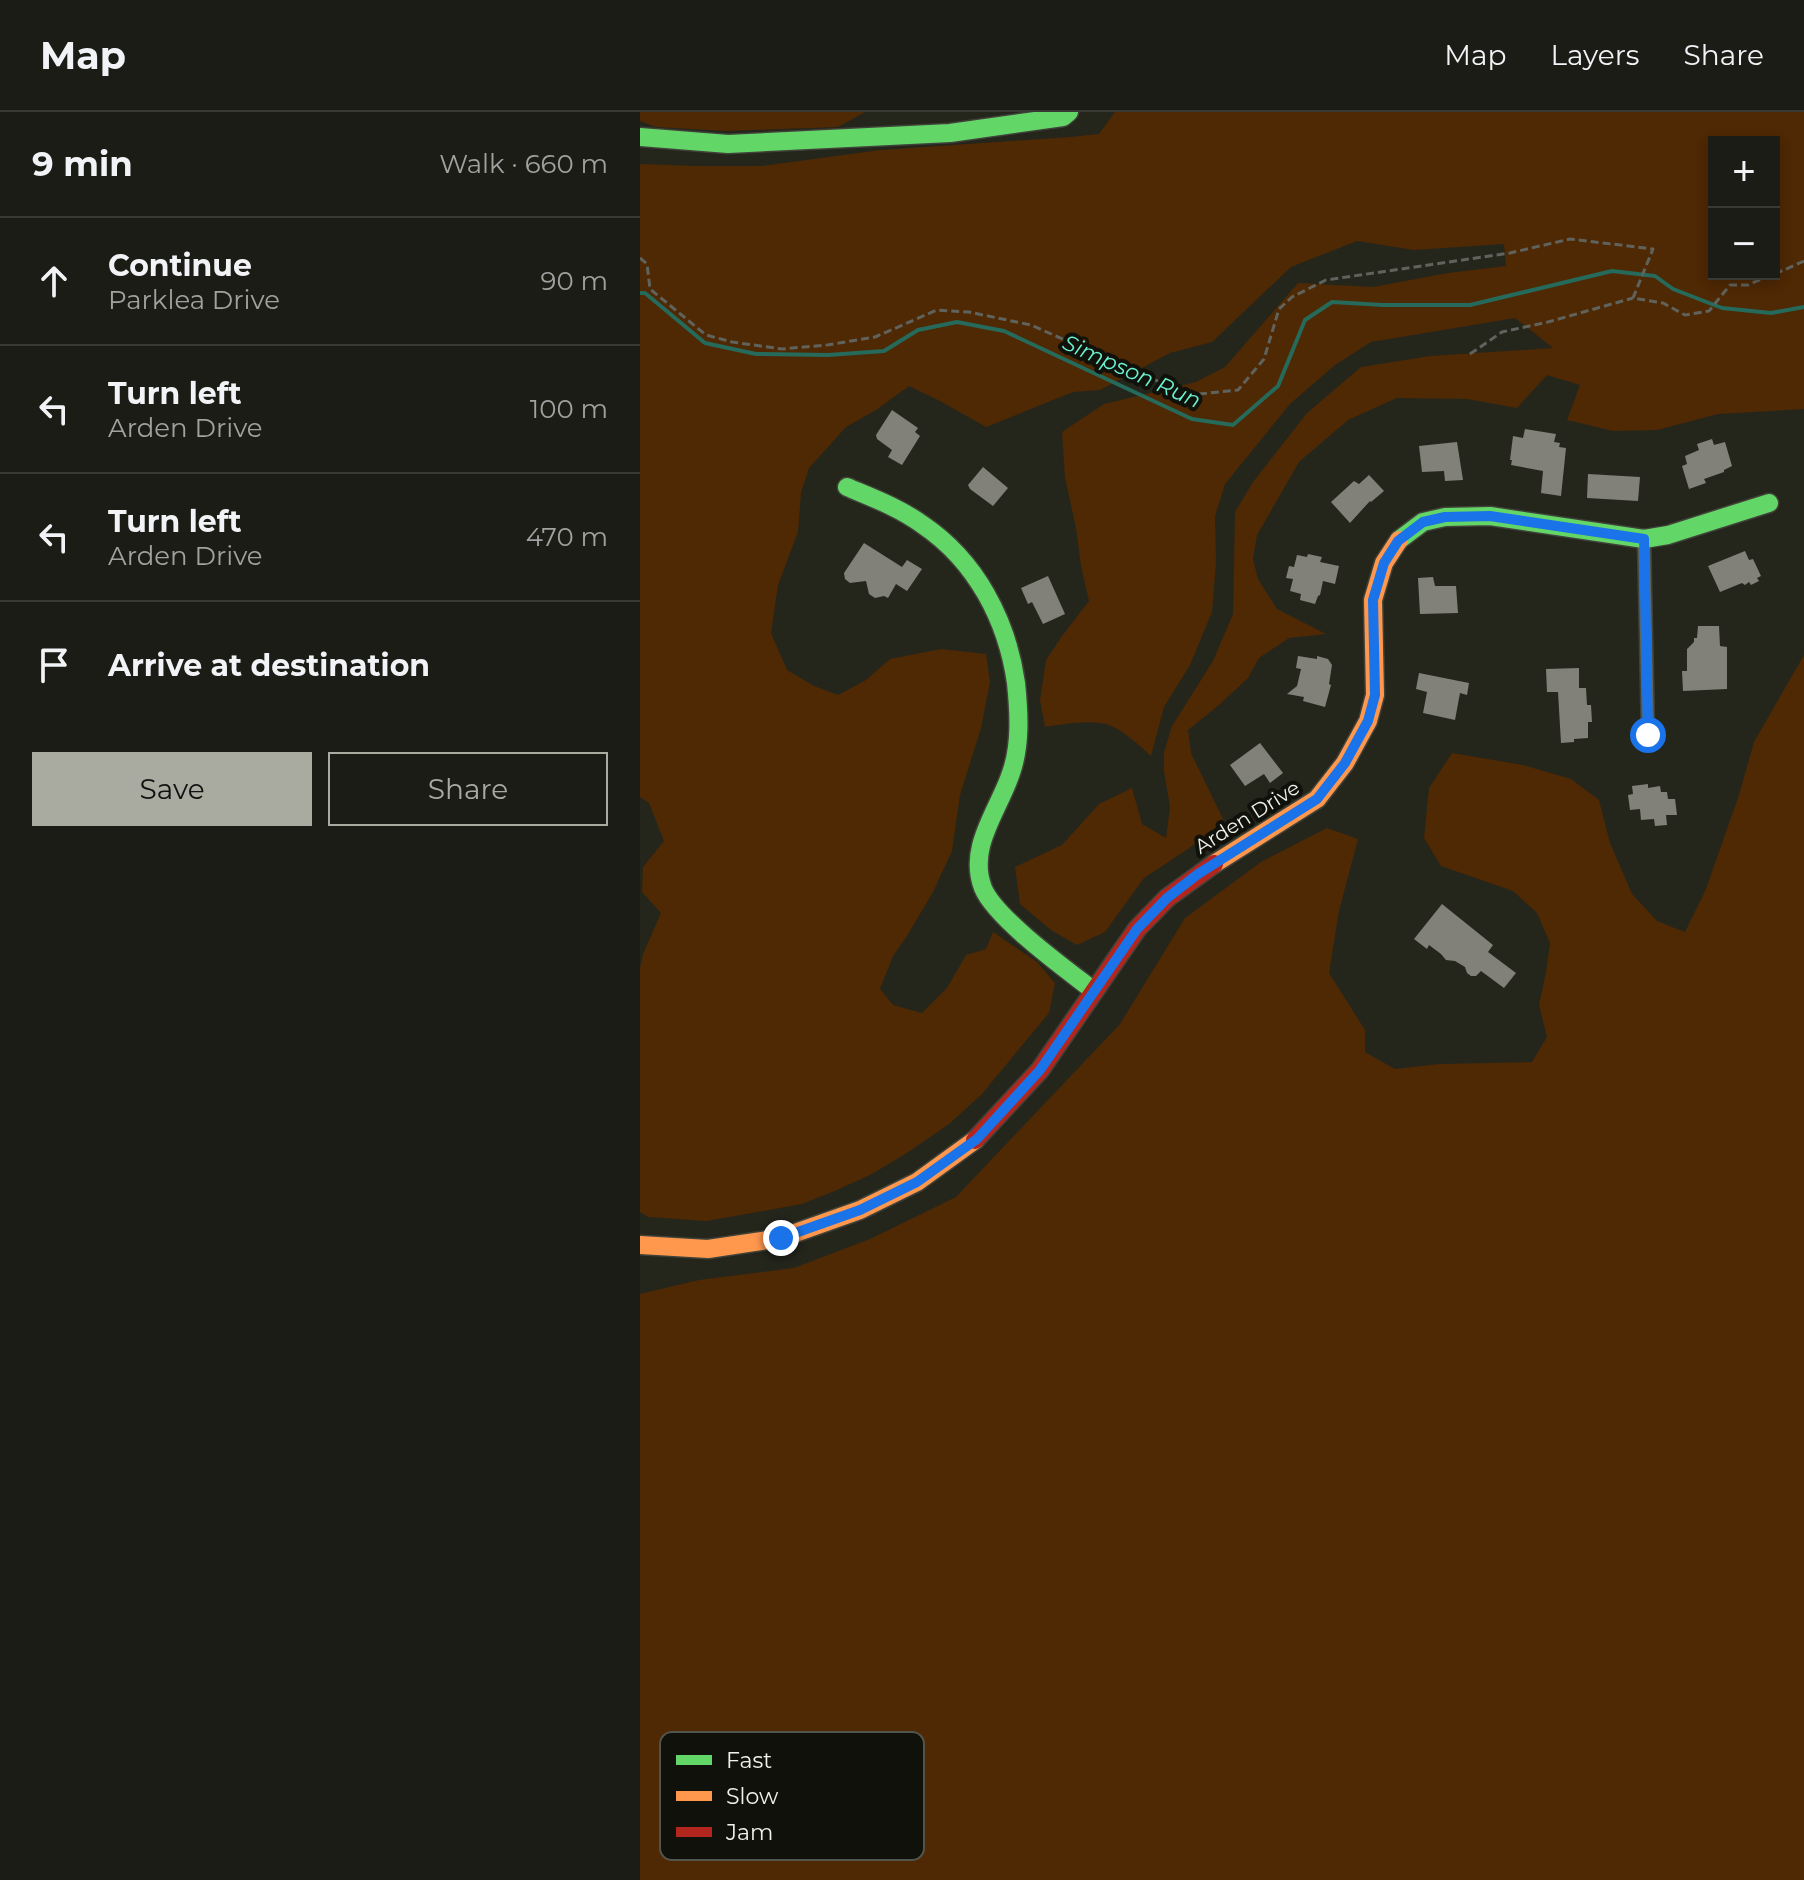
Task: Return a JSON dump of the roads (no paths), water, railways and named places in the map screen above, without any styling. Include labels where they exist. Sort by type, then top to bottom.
[{"type":"street","points":[[640,137],[728,144],[950,133],[1063,117],[1069,112]]},
{"type":"street","points":[[847,487],[884,501],[933,532],[981,583],[1009,648],[1019,720],[1012,770],[980,844],[984,892],[1000,913],[1094,991]]},
{"type":"street","name":"Arden Drive","points":[[640,1245],[708,1249],[781,1238],[860,1210],[917,1182],[977,1139],[1040,1070],[1137,929],[1167,898],[1198,874],[1317,799],[1345,763],[1368,721],[1375,695],[1373,600],[1384,563],[1398,541],[1423,522],[1445,517],[1490,516],[1644,539],[1668,535],[1769,503]]},
{"type":"street","points":[[1644,539],[1648,735]]},
{"type":"waterway","name":"Simpson Run","points":[[640,293],[645,293],[705,343],[756,354],[828,355],[884,351],[918,330],[957,322],[1004,331],[1192,419],[1233,425],[1278,386],[1305,320],[1332,302],[1470,305],[1612,271],[1655,276],[1673,289],[1722,308],[1771,313],[1804,307]]}]
